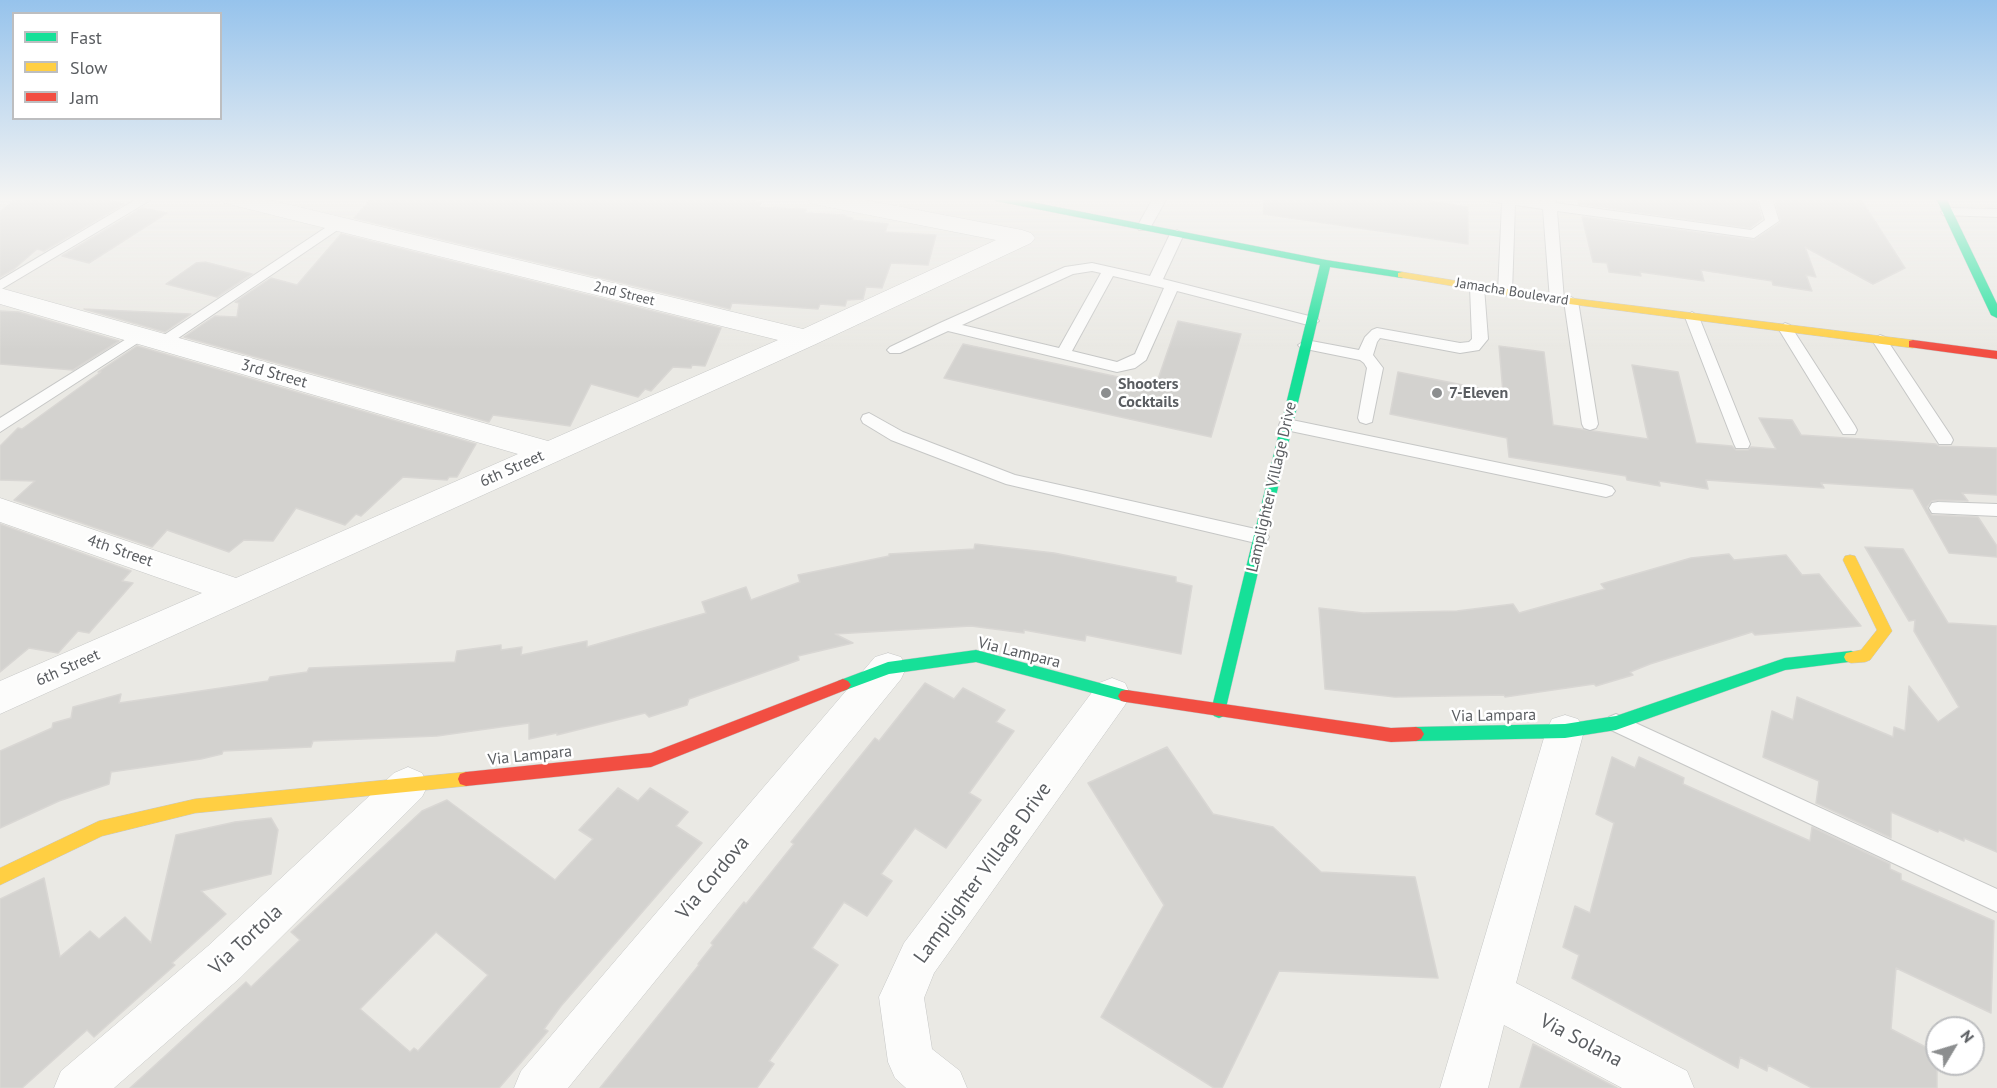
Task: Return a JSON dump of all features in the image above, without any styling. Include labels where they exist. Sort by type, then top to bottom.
[{"type":"street","name":"2nd Street","points":[[439,249],[806,338]]},
{"type":"street","name":"6th Street","points":[[0,698],[806,338],[999,249]]},
{"type":"street","name":"Jamacha Boulevard","points":[[1253,249],[1326,263],[1564,301],[1997,355]]},
{"type":"street","points":[[1965,249],[1997,315]]},
{"type":"street","name":"Lamplighter Village Drive","points":[[1219,711],[1326,263]]},
{"type":"street","name":"3rd Street","points":[[0,296],[549,452]]},
{"type":"street","name":"4th Street","points":[[0,510],[239,592]]},
{"type":"street","name":"Via Lampara","points":[[0,877],[99,829],[185,809],[651,760],[888,668],[976,656],[1112,694],[1391,735],[1565,731],[1616,723],[1785,664],[1865,656],[1885,631],[1850,560]]},
{"type":"street","name":"Via Cordova","points":[[538,1088],[888,668]]},
{"type":"street","name":"Lamplighter Village Drive","points":[[943,1088],[911,1062],[901,997],[919,958],[1112,694]]},
{"type":"street","points":[[1464,1088],[1565,731]]},
{"type":"street","name":"Via Tortola","points":[[78,1088],[224,962],[408,785]]},
{"type":"street","name":"Via Solana","points":[[1491,994],[1670,1088]]},
{"type":"lane","points":[[0,286],[62,249]]},
{"type":"lane","points":[[0,426],[151,339],[297,249]]},
{"type":"lane","points":[[1155,281],[1170,249]]},
{"type":"lane","points":[[1505,292],[1507,249]]},
{"type":"lane","points":[[1557,249],[1564,301],[1590,424]]},
{"type":"lane","points":[[895,350],[1070,270],[1092,267],[1312,321]]},
{"type":"lane","points":[[1063,354],[1109,271]]},
{"type":"lane","points":[[945,326],[1117,367],[1130,364],[1141,357],[1172,285]]},
{"type":"lane","points":[[1365,356],[1370,340],[1377,333],[1460,348],[1474,347],[1480,339],[1477,287]]},
{"type":"lane","points":[[1692,317],[1742,444]]},
{"type":"lane","points":[[1785,328],[1849,430]]},
{"type":"lane","points":[[1880,340],[1945,440]]},
{"type":"lane","points":[[1306,345],[1365,356],[1375,368],[1366,418]]},
{"type":"lane","points":[[869,418],[897,436],[1012,480],[1260,537]]},
{"type":"lane","points":[[1287,425],[1606,491]]},
{"type":"lane","points":[[1938,508],[1997,510]]},
{"type":"lane","points":[[1616,723],[1997,900]]},
{"type":"building","points":[[0,249],[48,249],[44,251],[37,249],[14,269],[0,277]]},
{"type":"building","points":[[74,249],[111,249],[89,263],[62,256]]},
{"type":"building","points":[[328,249],[401,249],[721,328],[705,366],[673,367],[651,391],[645,389],[638,397],[591,384],[570,426],[493,415],[489,422],[184,337],[215,316],[237,317],[239,303],[235,302],[271,278],[297,285]]},
{"type":"building","points":[[481,249],[932,249],[928,265],[891,263],[882,288],[866,287],[863,299],[847,300],[845,306],[820,304],[818,309],[732,303],[730,309]]},
{"type":"building","points":[[1590,249],[1806,249],[1816,277],[1806,275],[1812,291],[1773,285],[1772,281],[1701,270],[1704,281],[1640,272],[1641,276],[1609,272],[1607,263],[1593,262]]},
{"type":"building","points":[[1808,249],[1893,249],[1905,268],[1873,284]]},
{"type":"building","points":[[205,262],[252,274],[217,297],[166,284],[196,263]]},
{"type":"building","points":[[84,309],[191,314],[165,332]]},
{"type":"building","points":[[0,311],[19,312],[119,341],[73,370],[0,364]]},
{"type":"building","points":[[1178,321],[1241,334],[1211,437],[944,378],[963,344],[1156,385]]},
{"type":"building","points":[[137,346],[476,444],[457,477],[449,477],[447,480],[403,477],[361,516],[356,514],[345,525],[296,508],[273,541],[244,540],[229,552],[167,530],[152,547],[14,500],[35,481],[0,480],[0,446],[18,428],[22,429]]},
{"type":"building","points":[[1499,346],[1544,352],[1553,425],[1648,439],[1632,365],[1678,372],[1696,443],[1732,446],[1736,450],[1748,450],[1751,447],[1776,449],[1759,418],[1792,420],[1801,435],[1939,446],[1997,448],[1997,495],[1962,493],[1968,501],[1938,500],[1932,501],[1927,507],[1932,515],[1978,517],[1997,546],[1997,557],[1949,553],[1913,489],[1821,483],[1824,488],[1706,480],[1708,489],[1659,481],[1660,486],[1627,480],[1626,476],[1509,457],[1507,438],[1390,414],[1398,372],[1503,393]]},
{"type":"building","points":[[0,524],[131,571],[122,581],[133,583],[89,633],[78,631],[58,653],[29,648],[0,672]]},
{"type":"building","points":[[975,544],[1054,553],[1176,577],[1176,582],[1192,586],[1181,654],[1086,635],[1085,641],[1024,630],[1024,633],[971,626],[835,634],[853,643],[798,656],[799,660],[689,699],[687,705],[649,717],[645,713],[557,735],[557,733],[529,739],[529,723],[437,736],[313,741],[311,747],[223,751],[222,754],[201,759],[111,772],[109,784],[59,801],[0,828],[0,751],[52,728],[53,723],[71,718],[73,707],[121,694],[119,703],[268,681],[270,677],[307,672],[309,668],[455,662],[457,651],[501,645],[501,650],[522,647],[521,655],[587,641],[587,647],[706,613],[702,602],[746,587],[751,600],[800,582],[798,575],[889,556],[889,554],[974,549]]},
{"type":"building","points":[[1865,547],[1903,549],[1948,623],[1997,626],[1997,852],[1964,838],[1964,841],[1939,830],[1938,832],[1891,812],[1891,838],[1816,803],[1819,781],[1763,757],[1772,711],[1793,720],[1797,697],[1893,737],[1894,727],[1905,731],[1909,686],[1938,722],[1959,707],[1914,631],[1915,620],[1909,621]]},
{"type":"building","points":[[1729,554],[1734,560],[1786,555],[1802,575],[1819,574],[1861,626],[1755,635],[1752,632],[1650,664],[1630,672],[1633,675],[1596,686],[1594,684],[1505,697],[1504,695],[1395,697],[1325,689],[1319,608],[1363,613],[1457,611],[1513,604],[1519,613],[1605,589],[1601,584],[1691,558]]},
{"type":"building","points":[[925,683],[954,699],[963,688],[1005,710],[996,722],[1014,731],[969,793],[981,800],[946,848],[915,828],[881,874],[892,881],[867,916],[844,902],[812,948],[838,965],[769,1061],[774,1064],[757,1088],[600,1088],[699,965],[713,945],[711,943],[794,844],[791,842],[875,738],[879,741]]},
{"type":"building","points":[[1167,747],[1213,814],[1273,827],[1321,872],[1415,877],[1438,978],[1279,971],[1222,1088],[1214,1088],[1101,1017],[1164,905],[1088,783]]},
{"type":"building","points":[[1612,757],[1635,768],[1639,757],[1684,778],[1683,784],[1810,841],[1812,827],[1890,864],[1890,869],[1901,874],[1901,880],[1994,921],[1991,1013],[1896,968],[1891,1029],[1925,1047],[1925,1076],[1937,1076],[1937,1088],[1812,1088],[1768,1065],[1767,1071],[1740,1057],[1738,1068],[1572,978],[1579,955],[1563,947],[1575,906],[1590,913],[1614,823],[1596,814]]},
{"type":"building","points":[[618,788],[638,801],[650,788],[688,812],[676,826],[702,843],[561,1006],[544,1029],[548,1031],[499,1088],[130,1088],[246,982],[251,987],[300,940],[291,932],[422,811],[447,800],[555,880],[593,839],[579,830]],"holes":[[[436,932],[488,975],[418,1051],[414,1048],[410,1052],[360,1009]]]},
{"type":"building","points":[[271,818],[278,830],[271,874],[201,891],[226,914],[172,963],[175,965],[94,1037],[87,1030],[22,1088],[0,1088],[0,899],[44,878],[60,957],[90,931],[99,939],[125,917],[151,943],[176,835],[235,822]]},
{"type":"building","points":[[1533,1044],[1558,1057],[1617,1088],[1520,1088]]},
{"type":"traffic: fast","points":[[1254,249],[1402,275]]},
{"type":"traffic: fast","points":[[1965,249],[1997,315]]},
{"type":"traffic: fast","points":[[1219,711],[1326,263]]},
{"type":"traffic: fast","points":[[843,685],[888,668],[976,656],[1126,696]]},
{"type":"traffic: fast","points":[[1416,734],[1565,731],[1616,723],[1785,664],[1851,657]]},
{"type":"traffic: slow","points":[[1402,275],[1538,297],[1913,344]]},
{"type":"traffic: slow","points":[[1850,560],[1885,631],[1865,656],[1851,657]]},
{"type":"traffic: slow","points":[[0,877],[99,829],[195,806],[466,779]]},
{"type":"traffic: jam","points":[[1913,344],[1997,355]]},
{"type":"traffic: jam","points":[[466,779],[651,760],[843,685]]},
{"type":"traffic: jam","points":[[1126,696],[1391,735],[1416,734]]},
{"type":"place","name":"Shooters Cocktails","points":[[1106,393]]},
{"type":"place","name":"7-Eleven","points":[[1437,393]]}]
